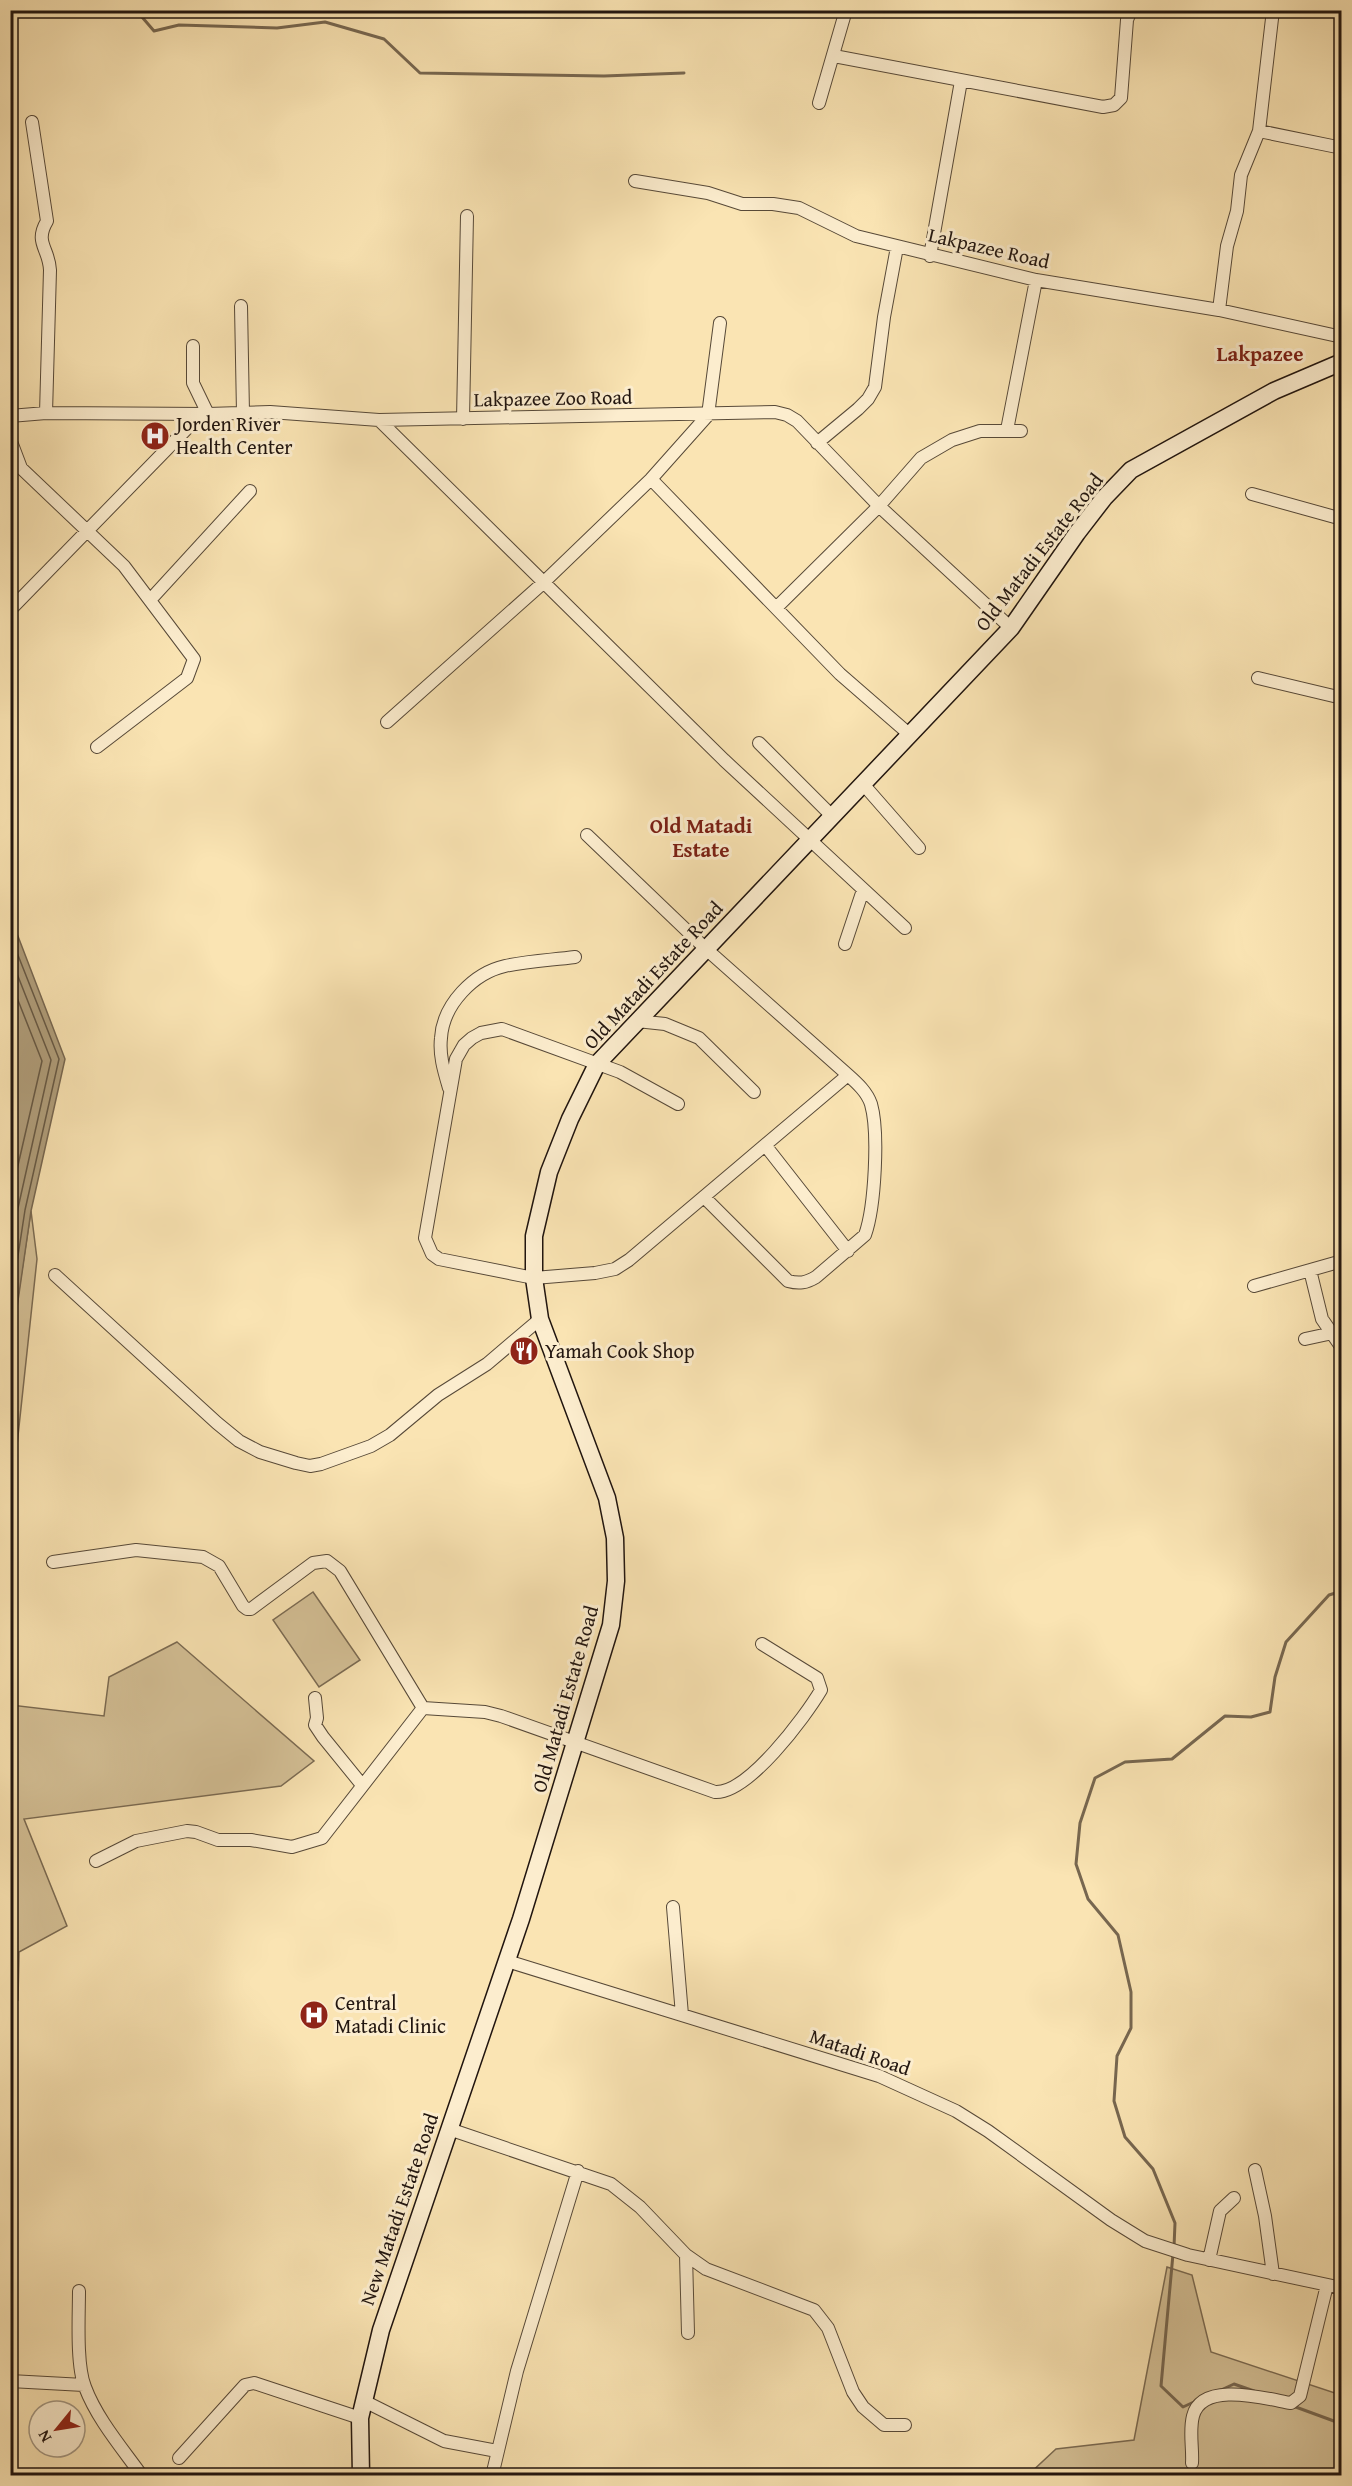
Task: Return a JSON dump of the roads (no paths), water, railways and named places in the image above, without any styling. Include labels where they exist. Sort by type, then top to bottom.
[{"type":"street","points":[[819,103],[846,10]]},
{"type":"street","points":[[834,56],[1103,107],[1114,105],[1121,98],[1127,20],[1131,10]]},
{"type":"street","points":[[1220,310],[1227,246],[1237,211],[1241,175],[1259,131],[1273,10]]},
{"type":"street","points":[[930,256],[961,81]]},
{"type":"street","points":[[32,122],[47,221],[41,231],[41,245],[49,256],[50,270],[46,413]]},
{"type":"street","points":[[1259,131],[1341,148]]},
{"type":"street","name":"Lakpazee Road","points":[[635,181],[708,193],[742,204],[773,204],[799,208],[856,236],[930,256],[1036,280],[1220,310],[1341,337]]},
{"type":"street","points":[[463,419],[467,216]]},
{"type":"street","points":[[818,443],[863,404],[874,387],[897,247]]},
{"type":"street","points":[[1007,430],[1036,280]]},
{"type":"street","points":[[241,306],[243,413]]},
{"type":"street","points":[[387,722],[543,583],[651,479],[708,414],[720,323]]},
{"type":"street","points":[[10,610],[204,414],[193,383],[193,346]]},
{"type":"street","name":"Old Matadi Estate Road","points":[[507,1961],[611,1625],[616,1581],[615,1538],[607,1498],[540,1319],[534,1278],[534,1236],[549,1172],[570,1119],[597,1064],[1011,628],[1077,533],[1104,498],[1131,470],[1274,391],[1341,362]]},
{"type":"street","name":"Lakpazee Zoo Road","points":[[10,416],[46,413],[270,412],[379,420],[781,414],[796,421],[879,506],[1011,628]]},
{"type":"street","points":[[379,420],[543,583],[810,841],[905,928]]},
{"type":"street","points":[[776,608],[879,506],[908,472],[936,448],[980,431],[1021,431]]},
{"type":"street","points":[[10,439],[21,468],[124,566],[195,659],[190,672],[177,687],[97,747]]},
{"type":"street","points":[[651,479],[840,674],[909,734]]},
{"type":"street","points":[[151,599],[250,491]]},
{"type":"street","points":[[1252,494],[1341,519]]},
{"type":"street","points":[[1258,678],[1341,698]]},
{"type":"street","points":[[759,743],[832,816]]},
{"type":"street","points":[[863,784],[919,848]]},
{"type":"street","points":[[587,835],[705,948],[848,1074],[866,1093],[871,1102],[875,1176],[865,1235],[807,1283],[798,1284],[788,1281],[704,1197]]},
{"type":"street","points":[[845,944],[863,890]]},
{"type":"street","points":[[450,1090],[442,1062],[441,1037],[444,1022],[465,988],[477,978],[505,966],[575,957]]},
{"type":"street","points":[[637,1021],[665,1024],[699,1038],[754,1092]]},
{"type":"street","points":[[678,1104],[620,1072],[502,1029],[481,1033],[464,1045],[456,1059],[425,1238],[432,1254],[447,1262],[534,1278],[615,1269],[704,1197],[848,1074]]},
{"type":"street","points":[[765,1145],[848,1251]]},
{"type":"street","points":[[1254,1286],[1341,1261]]},
{"type":"street","points":[[1310,1270],[1322,1319],[1337,1332],[1341,1348]]},
{"type":"street","points":[[54,1275],[217,1424],[239,1441],[260,1452],[310,1466],[371,1446],[390,1435],[438,1395],[487,1364],[540,1319]]},
{"type":"street","points":[[1305,1339],[1337,1332]]},
{"type":"street","points":[[53,1562],[136,1550],[203,1557],[219,1566],[247,1609],[313,1563],[327,1561],[340,1571],[423,1708]]},
{"type":"street","points":[[423,1708],[485,1713],[715,1792],[724,1792],[763,1765],[821,1690],[817,1678],[762,1644]]},
{"type":"street","points":[[315,1698],[317,1718],[315,1725],[322,1737],[362,1785]]},
{"type":"street","points":[[96,1861],[136,1841],[187,1831],[218,1840],[251,1840],[281,1846],[302,1846],[321,1838],[328,1832],[423,1708]]},
{"type":"street","points":[[673,1907],[682,2015]]},
{"type":"street","name":"Matadi Road","points":[[507,1961],[879,2076],[947,2107],[988,2131],[1111,2220],[1145,2241],[1209,2260]]},
{"type":"street","name":"New Matadi Estate Road","points":[[361,2475],[360,2418],[381,2330],[507,1961]]},
{"type":"street","points":[[448,2129],[611,2184],[640,2206],[686,2255],[706,2269],[814,2310],[828,2328],[853,2392],[863,2407],[884,2425],[905,2425]]},
{"type":"street","points":[[1255,2170],[1265,2216],[1273,2274]]},
{"type":"street","points":[[492,2475],[517,2371],[578,2171]]},
{"type":"street","points":[[1234,2198],[1220,2211],[1209,2260],[1341,2288]]},
{"type":"street","points":[[686,2255],[688,2333]]},
{"type":"street","points":[[1192,2463],[1193,2413],[1203,2402],[1216,2396],[1233,2393],[1292,2403],[1300,2396],[1327,2285]]},
{"type":"street","points":[[80,2291],[79,2337],[84,2385],[100,2416],[142,2475]]},
{"type":"street","points":[[10,2381],[84,2385]]},
{"type":"street","points":[[179,2458],[245,2385],[254,2383],[360,2418]]},
{"type":"street","points":[[364,2401],[444,2441],[497,2451]]},
{"type":"water","points":[[11,918],[65,1059],[31,1211],[11,1349]]},
{"type":"waterway","points":[[136,10],[154,31],[179,25],[277,28],[325,22],[384,39],[420,73],[604,76],[684,73]]},
{"type":"waterway","points":[[1174,2247],[1175,2223],[1153,2169],[1125,2137],[1114,2101],[1117,2056],[1131,2028],[1131,1992],[1118,1935],[1088,1899],[1076,1864],[1080,1823],[1095,1778],[1125,1762],[1172,1759],[1225,1716],[1251,1717],[1270,1712],[1275,1677],[1286,1642],[1329,1595],[1342,1591]]},
{"type":"waterway","points":[[1173,2254],[1161,2386],[1183,2407],[1196,2401]]},
{"type":"waterway","points":[[1221,2390],[1234,2384],[1254,2391]]},
{"type":"waterway","points":[[1293,2406],[1342,2424]]},
{"type":"place","name":"Jorden River Health Center","points":[[155,436]]},
{"type":"place","name":"Yamah Cook Shop","points":[[524,1351]]},
{"type":"place","name":"Central Matadi Clinic","points":[[314,2015]]},
{"type":"district","name":"Lakpazee","points":[[1260,354]]},
{"type":"district","name":"Old Matadi Estate","points":[[701,838]]}]
